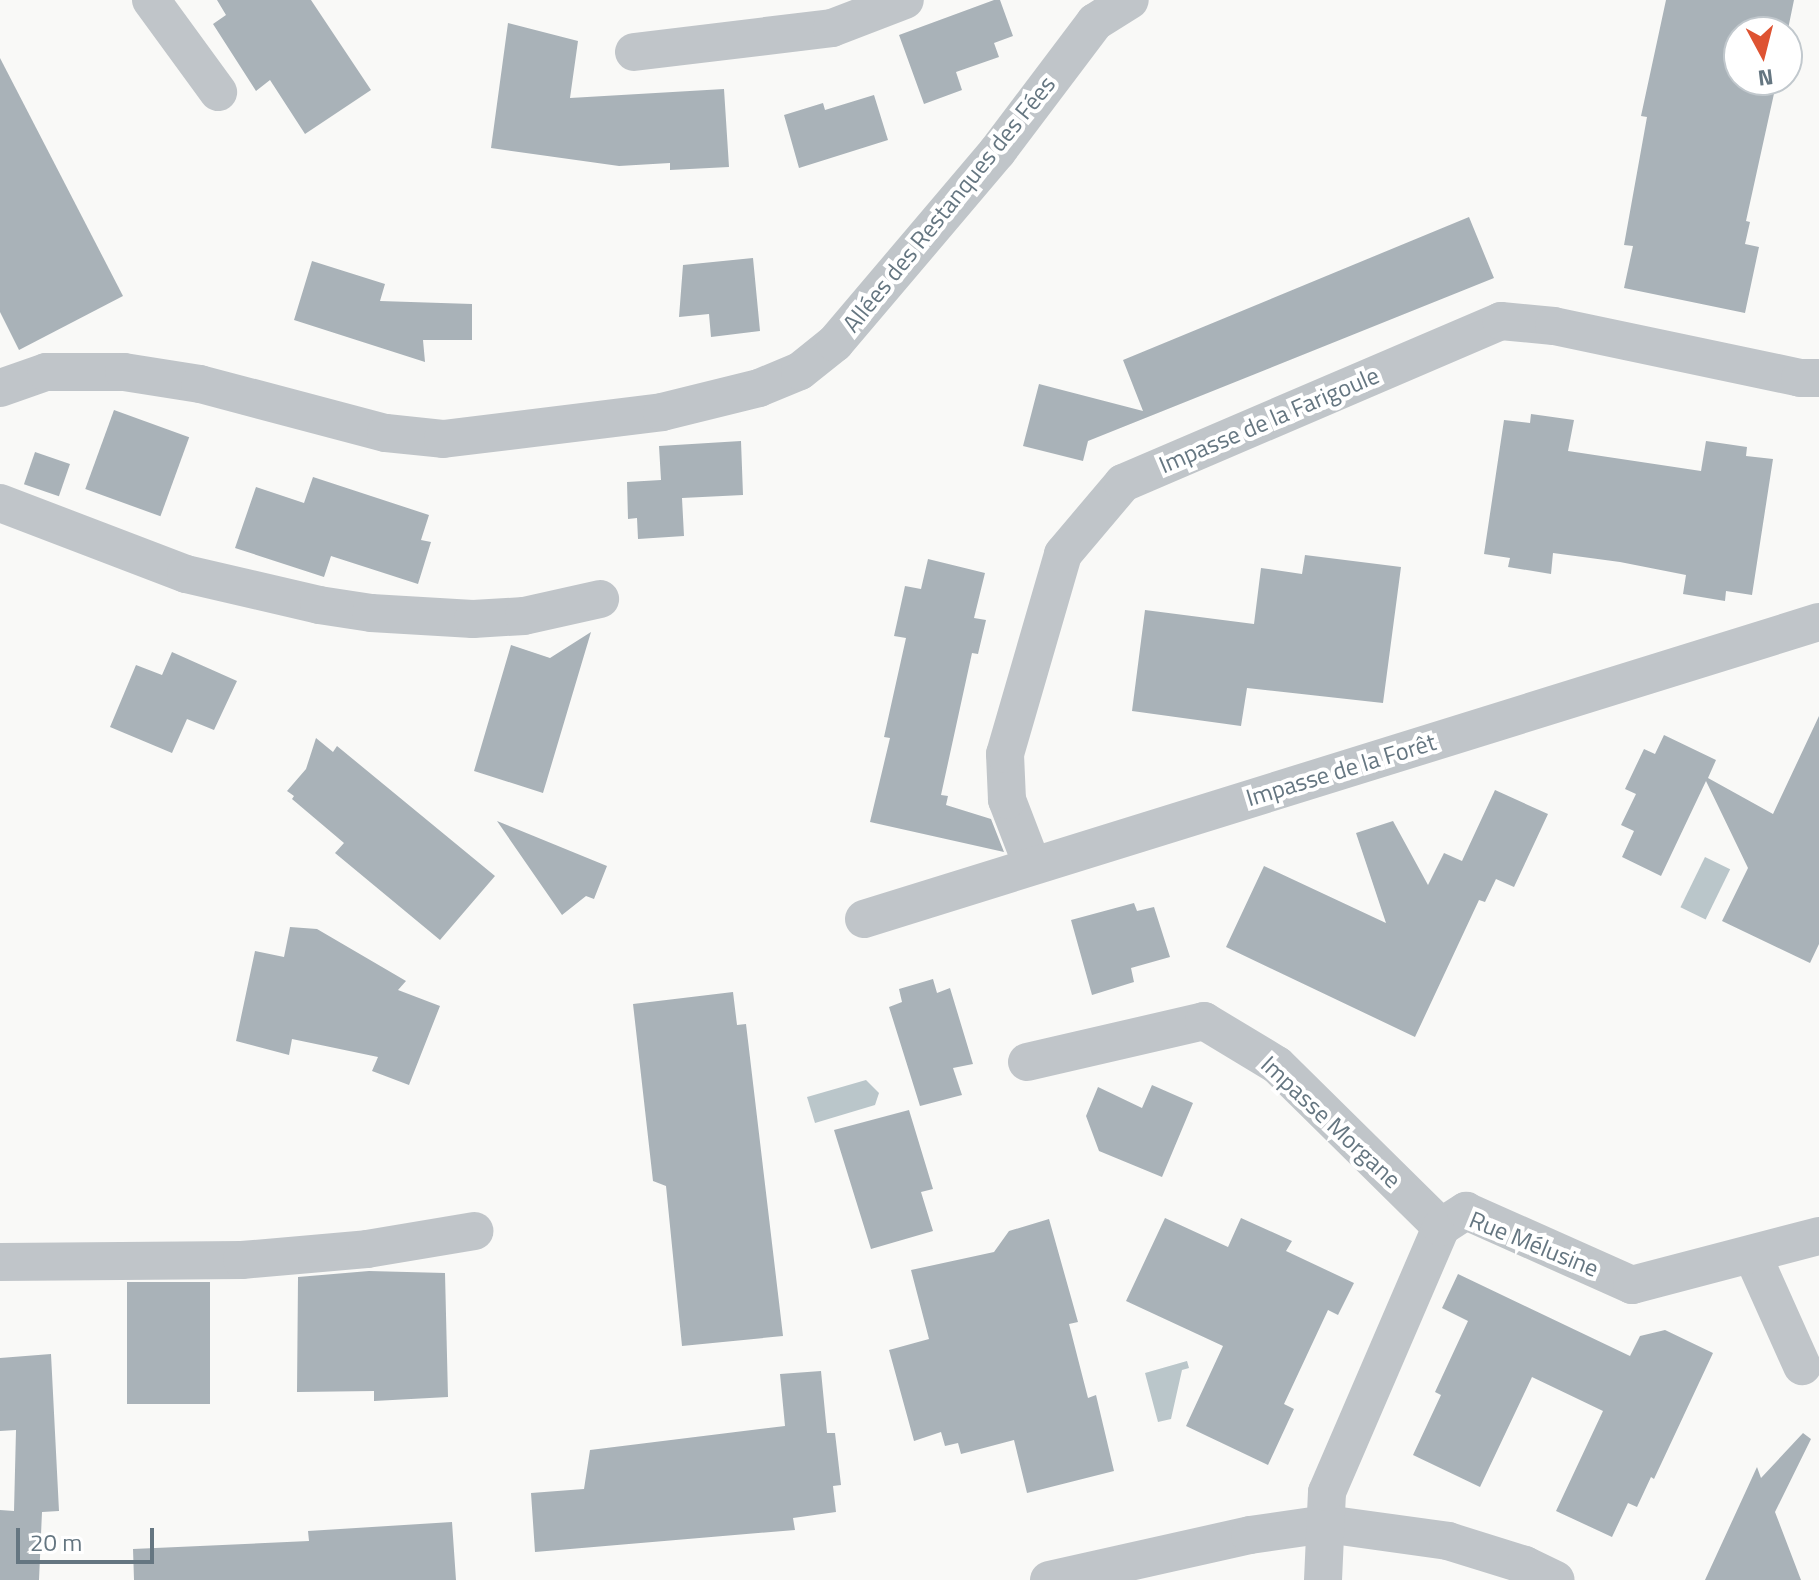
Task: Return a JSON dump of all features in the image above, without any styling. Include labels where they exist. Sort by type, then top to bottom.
[{"type":"street","points":[[151,0],[218,92]]},
{"type":"street","points":[[634,52],[832,28],[905,0]]},
{"type":"street","name":"Allées des Restanques des Fées","points":[[0,388],[46,372],[124,372],[200,384],[386,433],[443,439],[662,412],[759,388],[800,371],[835,343],[988,163],[1093,11],[1130,0]]},
{"type":"street","name":"Impasse de la Farigoule","points":[[1032,865],[1007,800],[1005,754],[1063,554],[1123,483],[1501,321],[1554,326],[1800,378],[1819,378]]},
{"type":"street","points":[[0,503],[186,574],[332,607],[473,619],[524,616],[600,599]]},
{"type":"street","name":"Impasse de la Forêt","points":[[864,919],[1819,622]]},
{"type":"street","name":"Impasse Morgane","points":[[1027,1062],[1204,1021],[1277,1065],[1441,1227]]},
{"type":"street","name":"Rue Mélusine","points":[[1323,1580],[1327,1492],[1441,1227],[1466,1211],[1632,1285],[1819,1236]]},
{"type":"street","points":[[0,1262],[242,1260],[367,1249],[474,1231]]},
{"type":"street","points":[[1752,1254],[1802,1366]]},
{"type":"street","points":[[1049,1580],[1250,1535],[1326,1524],[1448,1541],[1525,1565],[1556,1580]]},
{"type":"shaded area","points":[[1705,857],[1730,869],[1706,920],[1680,907]]},
{"type":"shaded area","points":[[866,1080],[879,1093],[875,1105],[815,1123],[807,1097]]},
{"type":"shaded area","points":[[1187,1361],[1189,1368],[1182,1370],[1171,1419],[1158,1422],[1145,1373]]},
{"type":"building","points":[[217,0],[311,0],[371,90],[305,134],[270,80],[256,91],[213,24],[226,15]]},
{"type":"building","points":[[1000,0],[1013,36],[994,43],[999,57],[956,72],[962,90],[924,104],[899,35]]},
{"type":"building","points":[[1666,0],[1794,0],[1791,16],[1723,16],[1723,96],[1773,96],[1746,221],[1750,222],[1745,244],[1759,247],[1745,313],[1624,288],[1633,246],[1624,245],[1647,117],[1641,116]]},
{"type":"building","points":[[508,23],[578,41],[570,98],[724,89],[729,167],[670,170],[670,163],[619,166],[491,148]]},
{"type":"building","points":[[0,58],[123,296],[19,350],[0,312]]},
{"type":"building","points":[[874,95],[888,140],[799,168],[784,115],[823,103],[825,110]]},
{"type":"building","points":[[1469,217],[1494,278],[1088,441],[1083,461],[1023,446],[1039,384],[1143,411],[1123,360]]},
{"type":"building","points":[[753,258],[760,331],[711,337],[709,314],[679,317],[683,265]]},
{"type":"building","points":[[312,261],[385,284],[380,301],[472,304],[472,340],[423,340],[425,362],[294,320]]},
{"type":"building","points":[[114,410],[189,437],[160,516],[85,489]]},
{"type":"building","points":[[1531,414],[1574,420],[1568,451],[1701,471],[1706,441],[1747,447],[1746,456],[1773,459],[1752,595],[1726,591],[1725,601],[1683,594],[1686,575],[1620,562],[1553,553],[1551,574],[1508,567],[1510,558],[1484,554],[1504,420],[1530,423]]},
{"type":"building","points":[[741,441],[743,495],[682,498],[684,536],[638,539],[637,518],[628,519],[627,482],[661,480],[659,446]]},
{"type":"building","points":[[35,452],[70,464],[59,496],[24,484]]},
{"type":"building","points":[[313,477],[429,515],[421,540],[431,542],[418,584],[331,556],[324,577],[235,548],[256,487],[304,503]]},
{"type":"building","points":[[1305,555],[1401,567],[1383,703],[1247,688],[1241,726],[1132,711],[1145,610],[1254,624],[1261,568],[1302,574]]},
{"type":"building","points":[[928,559],[985,573],[974,618],[986,620],[978,654],[972,653],[941,795],[948,796],[946,805],[991,819],[1004,852],[870,822],[890,738],[884,737],[906,638],[894,636],[905,586],[921,589]]},
{"type":"building","points":[[591,632],[543,793],[474,771],[511,645],[550,658]]},
{"type":"building","points":[[172,652],[237,681],[214,730],[187,719],[172,753],[110,727],[136,665],[162,675]]},
{"type":"building","points":[[1819,716],[1819,944],[1810,963],[1722,921],[1748,868],[1706,781],[1661,876],[1622,857],[1634,831],[1621,825],[1636,794],[1625,789],[1644,749],[1655,754],[1664,735],[1716,760],[1708,778],[1773,814]]},
{"type":"building","points":[[316,738],[333,752],[337,746],[495,876],[440,940],[335,853],[344,843],[292,799],[294,796],[287,791],[306,769]]},
{"type":"building","points":[[1495,790],[1548,814],[1514,887],[1496,879],[1485,902],[1479,900],[1415,1037],[1226,947],[1264,866],[1386,923],[1356,833],[1393,821],[1428,885],[1444,853],[1462,861]]},
{"type":"building","points":[[497,821],[607,866],[594,899],[586,896],[562,915]]},
{"type":"building","points":[[1134,903],[1137,911],[1154,907],[1170,957],[1131,968],[1134,982],[1092,995],[1071,920]]},
{"type":"building","points":[[290,927],[317,929],[406,981],[398,990],[440,1006],[409,1085],[372,1071],[378,1057],[292,1039],[289,1055],[236,1041],[255,951],[284,957]]},
{"type":"building","points":[[933,979],[937,993],[950,988],[973,1064],[953,1068],[962,1095],[920,1106],[889,1007],[902,1002],[899,989]]},
{"type":"building","points":[[733,992],[737,1025],[746,1024],[783,1336],[682,1346],[666,1186],[653,1181],[633,1004]]},
{"type":"building","points":[[1152,1085],[1193,1103],[1162,1177],[1099,1151],[1086,1116],[1098,1087],[1142,1108]]},
{"type":"building","points":[[909,1110],[933,1189],[921,1192],[933,1231],[871,1249],[834,1130]]},
{"type":"building","points":[[1165,1218],[1228,1247],[1241,1218],[1292,1241],[1286,1251],[1354,1283],[1338,1315],[1328,1310],[1284,1404],[1294,1409],[1268,1465],[1186,1426],[1223,1346],[1126,1301]]},
{"type":"building","points":[[1049,1219],[1078,1322],[1069,1324],[1088,1398],[1096,1395],[1114,1471],[1027,1493],[1014,1440],[961,1454],[958,1443],[945,1446],[941,1432],[914,1441],[889,1350],[929,1339],[911,1270],[994,1252],[1009,1231]]},
{"type":"building","points":[[369,1271],[445,1273],[448,1397],[374,1401],[374,1391],[297,1392],[298,1277]]},
{"type":"building","points":[[1458,1274],[1630,1356],[1640,1336],[1665,1330],[1713,1353],[1654,1479],[1651,1477],[1637,1507],[1628,1503],[1612,1537],[1556,1511],[1603,1411],[1532,1377],[1480,1487],[1413,1455],[1441,1395],[1435,1392],[1468,1321],[1442,1308]]},
{"type":"building","points":[[127,1282],[210,1282],[210,1404],[127,1404]]},
{"type":"building","points":[[51,1354],[59,1511],[42,1512],[39,1580],[0,1580],[0,1510],[14,1511],[16,1430],[0,1431],[0,1358]]},
{"type":"building","points":[[821,1371],[827,1433],[835,1433],[841,1485],[833,1486],[836,1512],[793,1518],[795,1530],[535,1552],[531,1493],[584,1489],[590,1450],[785,1426],[780,1374]]},
{"type":"building","points":[[1803,1433],[1811,1439],[1775,1512],[1801,1580],[1705,1580],[1757,1467],[1761,1478]]},
{"type":"building","points":[[452,1522],[456,1580],[134,1580],[133,1549],[309,1541],[308,1531]]}]
